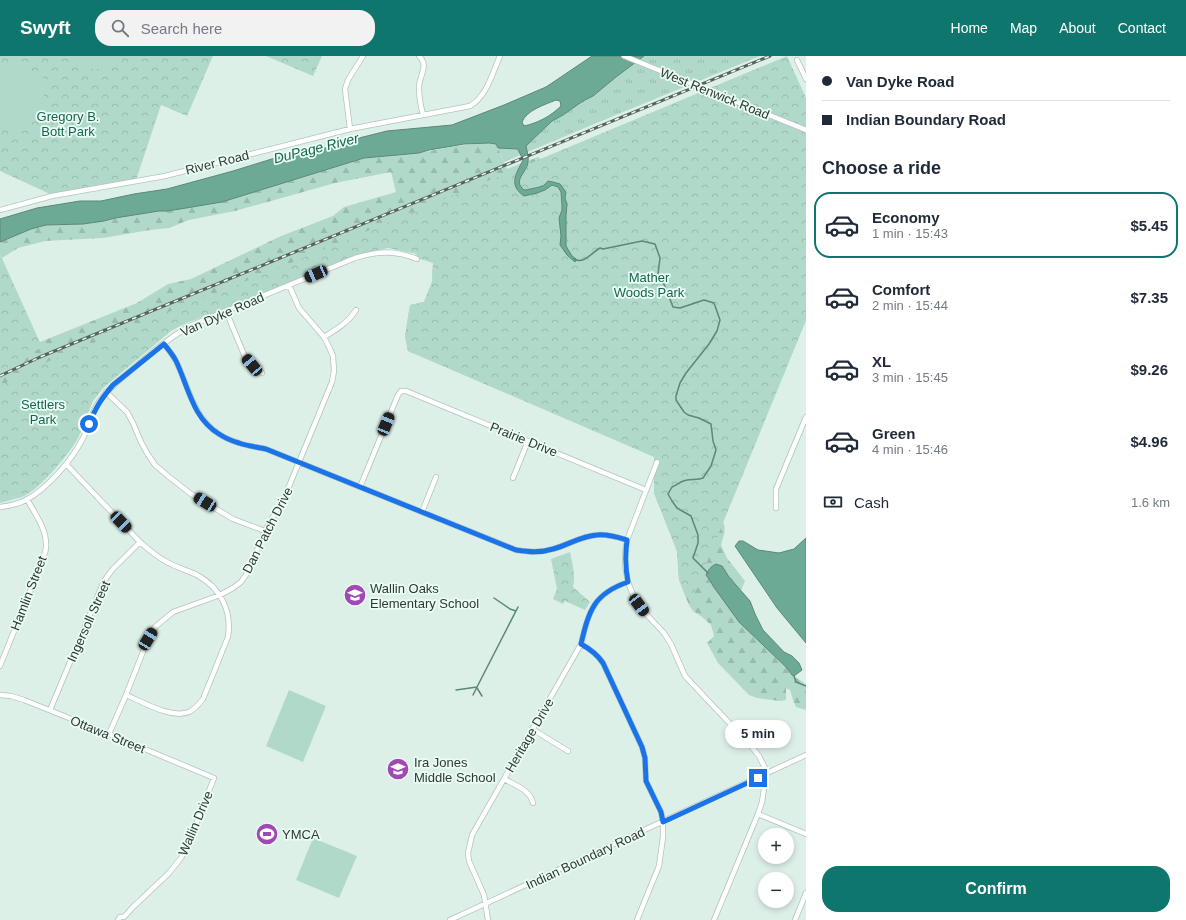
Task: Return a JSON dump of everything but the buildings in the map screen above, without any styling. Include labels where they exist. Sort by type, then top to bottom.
[{"type":"street","points":[[350,129],[345,89],[348,80],[363,56]]},
{"type":"street","points":[[419,56],[424,62],[418,88],[423,115]]},
{"type":"street","name":"River Road","points":[[0,210],[52,196],[165,176],[350,129],[470,106],[477,102],[482,95],[500,56]]},
{"type":"street","name":"West Renwick Road","points":[[624,56],[806,130]]},
{"type":"street","points":[[797,60],[806,79]]},
{"type":"street","name":"Van Dyke Road","points":[[0,507],[13,505],[27,499],[47,484],[66,464],[76,450],[99,402],[106,392],[179,332],[192,325],[367,254],[390,252],[404,254],[417,259]]},
{"type":"street","name":"Dan Patch Drive","points":[[109,734],[148,639],[156,627],[173,612],[220,595],[241,582],[248,572],[265,531],[285,496],[300,462],[332,382],[334,370],[333,356],[324,336],[299,308],[289,285]]},
{"type":"street","points":[[324,336],[343,325],[351,318],[356,310]]},
{"type":"street","points":[[226,311],[245,357],[262,373]]},
{"type":"street","points":[[164,344],[175,360],[199,414],[207,424],[228,439],[238,443],[266,449],[300,462],[516,550],[540,552],[553,549],[584,537],[598,534],[627,540]]},
{"type":"street","name":"Prairie Drive","points":[[360,487],[398,395],[401,391],[406,391],[646,490]]},
{"type":"street","points":[[106,392],[127,412],[141,442],[155,465],[191,494],[233,519],[265,531]]},
{"type":"street","points":[[776,508],[776,489],[806,420]]},
{"type":"street","points":[[513,478],[528,441]]},
{"type":"street","points":[[657,462],[627,540],[625,566],[628,582],[633,596],[639,605],[664,633],[671,644],[685,676],[751,746],[763,764],[766,774],[758,814],[714,920]]},
{"type":"street","points":[[66,464],[140,542],[153,553],[166,562],[205,580],[220,595],[228,614],[228,637],[203,699],[196,708],[189,712],[172,714],[126,695]]},
{"type":"street","points":[[422,512],[436,477]]},
{"type":"street","name":"Hamlin Street","points":[[0,666],[43,559],[46,547],[45,536],[27,499]]},
{"type":"street","name":"Ingersoll Street","points":[[50,710],[104,581],[112,570],[140,542]]},
{"type":"street","name":"Heritage Drive","points":[[488,920],[484,895],[469,861],[468,853],[472,834],[581,644],[587,619],[593,608],[607,591],[628,582]]},
{"type":"street","points":[[581,644],[599,657],[603,663],[642,747],[645,758],[646,781],[661,812],[663,837],[659,866],[637,920]]},
{"type":"street","name":"Ottawa Street","points":[[0,695],[24,700],[50,710],[214,778]]},
{"type":"street","points":[[532,729],[568,751]]},
{"type":"street","name":"Indian Boundary Road","points":[[450,920],[806,755]]},
{"type":"street","name":"Wallin Drive","points":[[118,920],[120,917],[125,919],[132,908],[169,873],[185,853],[214,778]]},
{"type":"street","points":[[504,779],[527,792],[532,798],[533,803]]},
{"type":"street","points":[[758,814],[806,834]]},
{"type":"street","points":[[795,920],[806,893]]},
{"type":"green space","name":"Gregory B. Bott Park","points":[[0,56],[213,56],[187,116],[161,105],[136,180],[52,195],[0,171]]},
{"type":"green space","points":[[65,56],[113,56],[109,64],[95,70]]},
{"type":"green space","points":[[266,56],[322,56],[313,76]]},
{"type":"green space","points":[[644,56],[760,56],[504,162],[498,148],[504,148],[532,140],[552,121],[593,96]]},
{"type":"green space","name":"Mather Woods Park","points":[[787,56],[806,98],[806,320],[691,601],[679,580],[677,551],[654,493],[654,457],[408,351],[405,336],[410,305],[424,302],[432,282],[433,263],[416,257],[417,254],[388,248],[355,256],[216,313],[193,320],[171,331],[103,388],[93,401],[78,437],[70,450],[44,480],[33,490],[18,498],[0,503],[0,386],[47,362],[286,265]]},
{"type":"green space","points":[[0,62],[52,81],[24,131],[0,120]]},
{"type":"green space","name":"Mather Woods Park","points":[[484,143],[496,144],[507,169],[538,157],[806,320],[723,522],[725,531],[721,545],[727,558],[745,581],[741,590],[724,569],[713,565],[706,575],[739,622],[787,667],[792,675],[806,684],[806,710],[796,707],[790,690],[786,688],[786,700],[780,701],[757,698],[749,695],[718,663],[707,643],[714,636],[711,625],[693,611],[682,588],[679,580],[677,551],[654,493],[664,460],[408,351],[405,336],[410,305],[424,302],[432,282],[433,263],[416,257],[425,232],[432,221],[175,325],[103,388],[93,400],[74,445],[42,482],[25,496],[18,498],[11,498],[0,494],[0,358],[137,303],[168,284],[191,279],[281,236],[333,216],[344,207],[396,192],[391,172],[335,183],[235,211],[189,220],[169,228],[103,238],[45,241],[18,248],[2,258],[0,254],[0,242],[31,229],[46,225],[83,224],[222,202],[364,158],[419,153],[456,146]]},
{"type":"green space","points":[[0,254],[42,347],[0,372]]},
{"type":"green space","points":[[570,552],[574,574],[573,587],[590,602],[585,610],[565,601],[563,604],[553,599],[557,589],[551,559]]},
{"type":"green space","points":[[289,690],[326,706],[303,762],[266,746]]},
{"type":"green space","points":[[313,838],[357,856],[339,898],[296,880]]},
{"type":"shaded area","points":[[592,56],[644,56],[593,96],[552,121],[526,146],[528,162],[519,183],[524,190],[543,186],[548,181],[560,184],[566,192],[566,246],[572,256],[576,259],[575,262],[567,255],[560,245],[561,236],[559,218],[562,205],[561,192],[558,187],[552,185],[545,190],[524,196],[516,188],[515,183],[516,175],[523,160],[518,149],[498,148],[496,144],[489,143],[464,144],[419,153],[364,158],[222,202],[83,224],[46,225],[31,229],[0,242],[0,219],[37,208],[80,201],[101,201],[167,189],[275,158],[328,148],[387,131],[452,125],[546,87]],"holes":[[[556,100],[560,101],[561,106],[549,116],[524,126],[522,122],[524,118],[532,111]]]},
{"type":"shaded area","points":[[806,538],[806,643],[777,608],[735,546],[739,541],[743,541],[758,550],[779,553],[794,549]]},
{"type":"shaded area","points":[[716,564],[722,566],[729,577],[750,601],[763,630],[784,652],[792,656],[799,663],[802,670],[794,676],[792,675],[787,668],[739,622],[706,575],[710,568]]},
{"type":"waterway","points":[[574,259],[585,259],[600,248],[603,249],[642,241],[655,244],[660,258],[658,274],[664,284],[673,307],[680,308],[704,300],[714,303],[720,320],[717,331],[680,383],[676,400],[684,412],[688,415],[699,418],[711,424],[713,441],[716,450],[711,466],[703,478],[683,481],[672,487],[668,494],[677,508],[691,516],[698,535],[698,543],[693,558],[708,573]]},
{"type":"waterway","points":[[494,598],[510,609],[516,611]]},
{"type":"waterway","points":[[456,690],[477,687],[518,607]]},
{"type":"waterway","points":[[794,676],[796,682],[806,686]]},
{"type":"waterway","points":[[473,695],[477,687]]},
{"type":"waterway","points":[[477,688],[482,696]]},
{"type":"railway","points":[[0,376],[40,357],[770,56]]},
{"type":"place","name":"Wallin Oaks Elementary School","points":[[355,595]]},
{"type":"place","name":"Ira Jones Middle School","points":[[398,769]]},
{"type":"place","name":"YMCA","points":[[267,834]]},
{"type":"route","points":[[89,424],[94,411],[106,392],[164,344],[175,360],[199,414],[207,424],[228,439],[238,443],[266,449],[516,550],[540,552],[553,549],[584,537],[598,534],[627,540],[625,566],[628,582],[607,591],[600,598],[587,619],[581,644],[599,657],[603,663],[642,747],[645,758],[646,781],[661,812],[663,822],[758,778]]},
{"type":"water label","name":"DuPage River","points":[[316,148]]},
{"type":"park label","name":"Settlers Park","points":[[43,412]]}]
